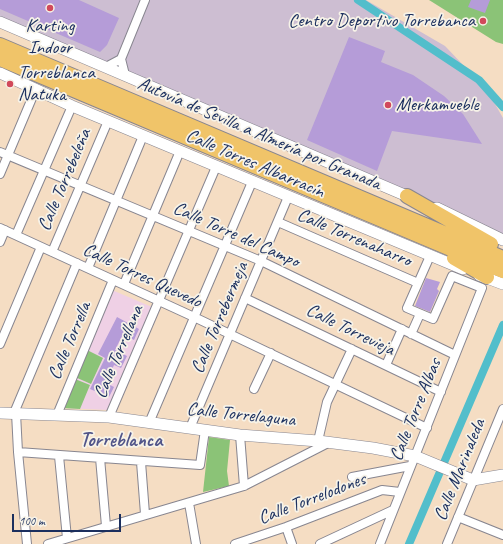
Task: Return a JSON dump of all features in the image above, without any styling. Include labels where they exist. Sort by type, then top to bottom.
[{"type":"highway","name":"Autovía de Sevilla a Almería por Granada","points":[[0,45],[503,256]]},
{"type":"highway","name":"Autovía de Sevilla a Almería por Granada","points":[[1,63],[406,230],[495,280]]},
{"type":"highway","points":[[407,196],[496,247],[503,256]]},
{"type":"street","points":[[125,75],[122,59],[145,0]]},
{"type":"street","points":[[0,22],[407,196],[449,212],[503,240]]},
{"type":"street","points":[[106,67],[122,59]]},
{"type":"street","name":"Calle Torres Albarracín","points":[[1,63],[35,91],[430,256],[495,280]]},
{"type":"street","points":[[0,174],[4,154],[35,91]]},
{"type":"street","points":[[16,235],[72,106]]},
{"type":"street","name":"Calle Torrebeleña","points":[[52,252],[108,121]]},
{"type":"street","points":[[88,268],[144,136]]},
{"type":"street","points":[[124,284],[180,152]]},
{"type":"street","name":"Calle Torre del Campo","points":[[4,154],[261,261],[455,355]]},
{"type":"street","name":"Calle Torrellana","points":[[109,417],[216,167]]},
{"type":"street","points":[[149,423],[252,182]]},
{"type":"street","name":"Calle Torrebermeja","points":[[190,428],[288,197]]},
{"type":"street","name":"Calle Torrenaharro","points":[[278,222],[418,283]]},
{"type":"street","points":[[0,242],[2,229]]},
{"type":"street","name":"Calle Torres Quevedo","points":[[2,229],[124,284],[427,428]]},
{"type":"street","points":[[0,344],[3,328],[41,247]]},
{"type":"street","points":[[430,256],[407,308],[433,319],[452,276],[495,280]]},
{"type":"street","points":[[27,544],[15,413],[77,263]]},
{"type":"street","name":"Calle Torrella","points":[[56,415],[113,280]]},
{"type":"street","name":"Calle Torre Albas","points":[[380,544],[455,355],[495,280]]},
{"type":"street","name":"Calle Torrevieja","points":[[245,298],[441,392]]},
{"type":"street","points":[[411,334],[420,314]]},
{"type":"street","points":[[386,365],[402,329]]},
{"type":"street","points":[[318,441],[327,402],[334,384],[352,349]]},
{"type":"street","points":[[254,389],[270,353]]},
{"type":"street","name":"Calle Marinaleda","points":[[447,544],[503,409]]},
{"type":"street","name":"Calle Torrelaguna","points":[[0,413],[109,417],[240,435],[330,442],[373,448],[473,480]]},
{"type":"street","points":[[18,452],[141,462],[200,465],[205,430]]},
{"type":"street","points":[[240,435],[244,486]]},
{"type":"street","points":[[48,544],[145,514],[189,503],[244,486],[330,442]]},
{"type":"street","points":[[59,456],[67,538]]},
{"type":"street","points":[[100,458],[106,526]]},
{"type":"street","points":[[352,477],[413,461]]},
{"type":"street","points":[[141,462],[145,514]]},
{"type":"street","points":[[473,480],[503,476]]},
{"type":"street","name":"Calle Torrelodones","points":[[235,544],[258,540],[286,527],[382,490],[400,492]]},
{"type":"street","points":[[189,503],[196,544]]},
{"type":"street","points":[[320,544],[393,510]]},
{"type":"street","points":[[458,517],[503,536]]},
{"type":"street","points":[[286,527],[292,544]]},
{"type":"shaded area","points":[[0,0],[366,0],[445,46],[487,90],[503,118],[503,234],[0,20]]},
{"type":"shaded area","points":[[112,290],[152,307],[108,410],[62,408]]},
{"type":"green space","name":"Centro Deportivo Torrebanca","points":[[429,0],[503,0],[503,44],[496,42]]},
{"type":"green space","points":[[87,350],[103,358],[91,384],[75,377]]},
{"type":"green space","points":[[75,379],[90,385],[80,409],[62,408]]},
{"type":"green space","points":[[209,437],[230,440],[227,471],[229,486],[203,492]]},
{"type":"building","points":[[0,0],[79,0],[119,18],[107,45],[100,52],[0,9]]},
{"type":"building","points":[[471,0],[490,0],[485,13],[468,7]]},
{"type":"building","name":"Merkamueble","points":[[349,37],[385,51],[381,62],[413,75],[444,96],[463,114],[482,144],[392,131],[377,171],[307,140]]},
{"type":"building","points":[[426,278],[440,282],[437,289],[439,291],[430,312],[415,306]]},
{"type":"building","points":[[117,317],[139,329],[134,340],[123,334],[115,350],[127,356],[121,368],[114,365],[106,383],[114,387],[109,397],[90,389],[105,358],[98,354]]},
{"type":"waterway","points":[[358,0],[479,80],[503,107]]},
{"type":"waterway","points":[[409,544],[503,325]]},
{"type":"place","name":"Karting Indoor","points":[[50,8]]},
{"type":"place","name":"Centro Deportivo Torrebanca","points":[[483,21]]},
{"type":"place","name":"Torreblanca Natuka","points":[[10,84]]},
{"type":"place","name":"Merkamueble","points":[[388,105]]},
{"type":"district","name":"Torreblanca","points":[[121,441]]}]
